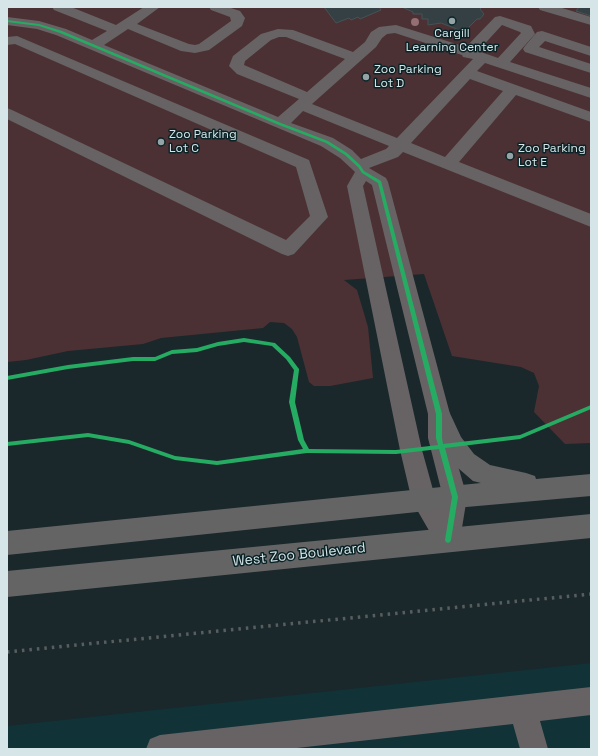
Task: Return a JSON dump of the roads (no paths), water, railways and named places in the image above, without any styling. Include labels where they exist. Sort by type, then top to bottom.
[{"type":"main road","points":[[438,414],[453,444],[466,461],[482,473],[503,480],[554,489]]},
{"type":"main road","points":[[7,543],[455,497],[591,485]]},
{"type":"main road","name":"West Zoo Boulevard","points":[[7,584],[591,526]]},
{"type":"street","points":[[59,7],[94,21],[122,27],[186,48],[196,49],[204,47],[237,23],[238,18],[235,14],[216,7]]},
{"type":"street","points":[[93,46],[153,7]]},
{"type":"street","points":[[545,7],[591,21]]},
{"type":"street","points":[[19,18],[66,34],[280,124],[327,142],[346,154],[361,169],[380,182],[438,414],[439,438],[455,497],[448,540]]},
{"type":"street","points":[[468,54],[500,20],[526,29],[530,40],[530,49],[591,70]]},
{"type":"street","points":[[35,48],[94,21]]},
{"type":"street","points":[[280,124],[371,44],[376,35],[384,30],[396,29],[591,94]]},
{"type":"street","points":[[355,58],[288,33],[278,33],[266,37],[238,59],[236,66],[242,71],[305,101],[332,117],[591,221]]},
{"type":"street","points":[[501,63],[530,40],[542,35],[591,52]]},
{"type":"street","points":[[7,41],[18,40],[303,164],[319,217],[288,249],[7,113]]},
{"type":"street","points":[[448,540],[424,501],[411,450],[355,186],[361,169],[392,154],[483,57]]},
{"type":"street","points":[[468,73],[591,117]]},
{"type":"street","points":[[448,164],[512,89]]},
{"type":"street","points":[[283,156],[332,117]]},
{"type":"street","points":[[160,749],[230,745],[591,701]]},
{"type":"street","points":[[523,709],[534,749]]},
{"type":"railway","points":[[7,652],[591,594]]},
{"type":"place","name":"Cargill Learning Center","points":[[452,21]]},
{"type":"place","name":"Zoo Parking Lot D","points":[[366,77]]},
{"type":"place","name":"Zoo Parking Lot C","points":[[161,142]]},
{"type":"place","name":"Zoo Parking Lot E","points":[[510,156]]}]
